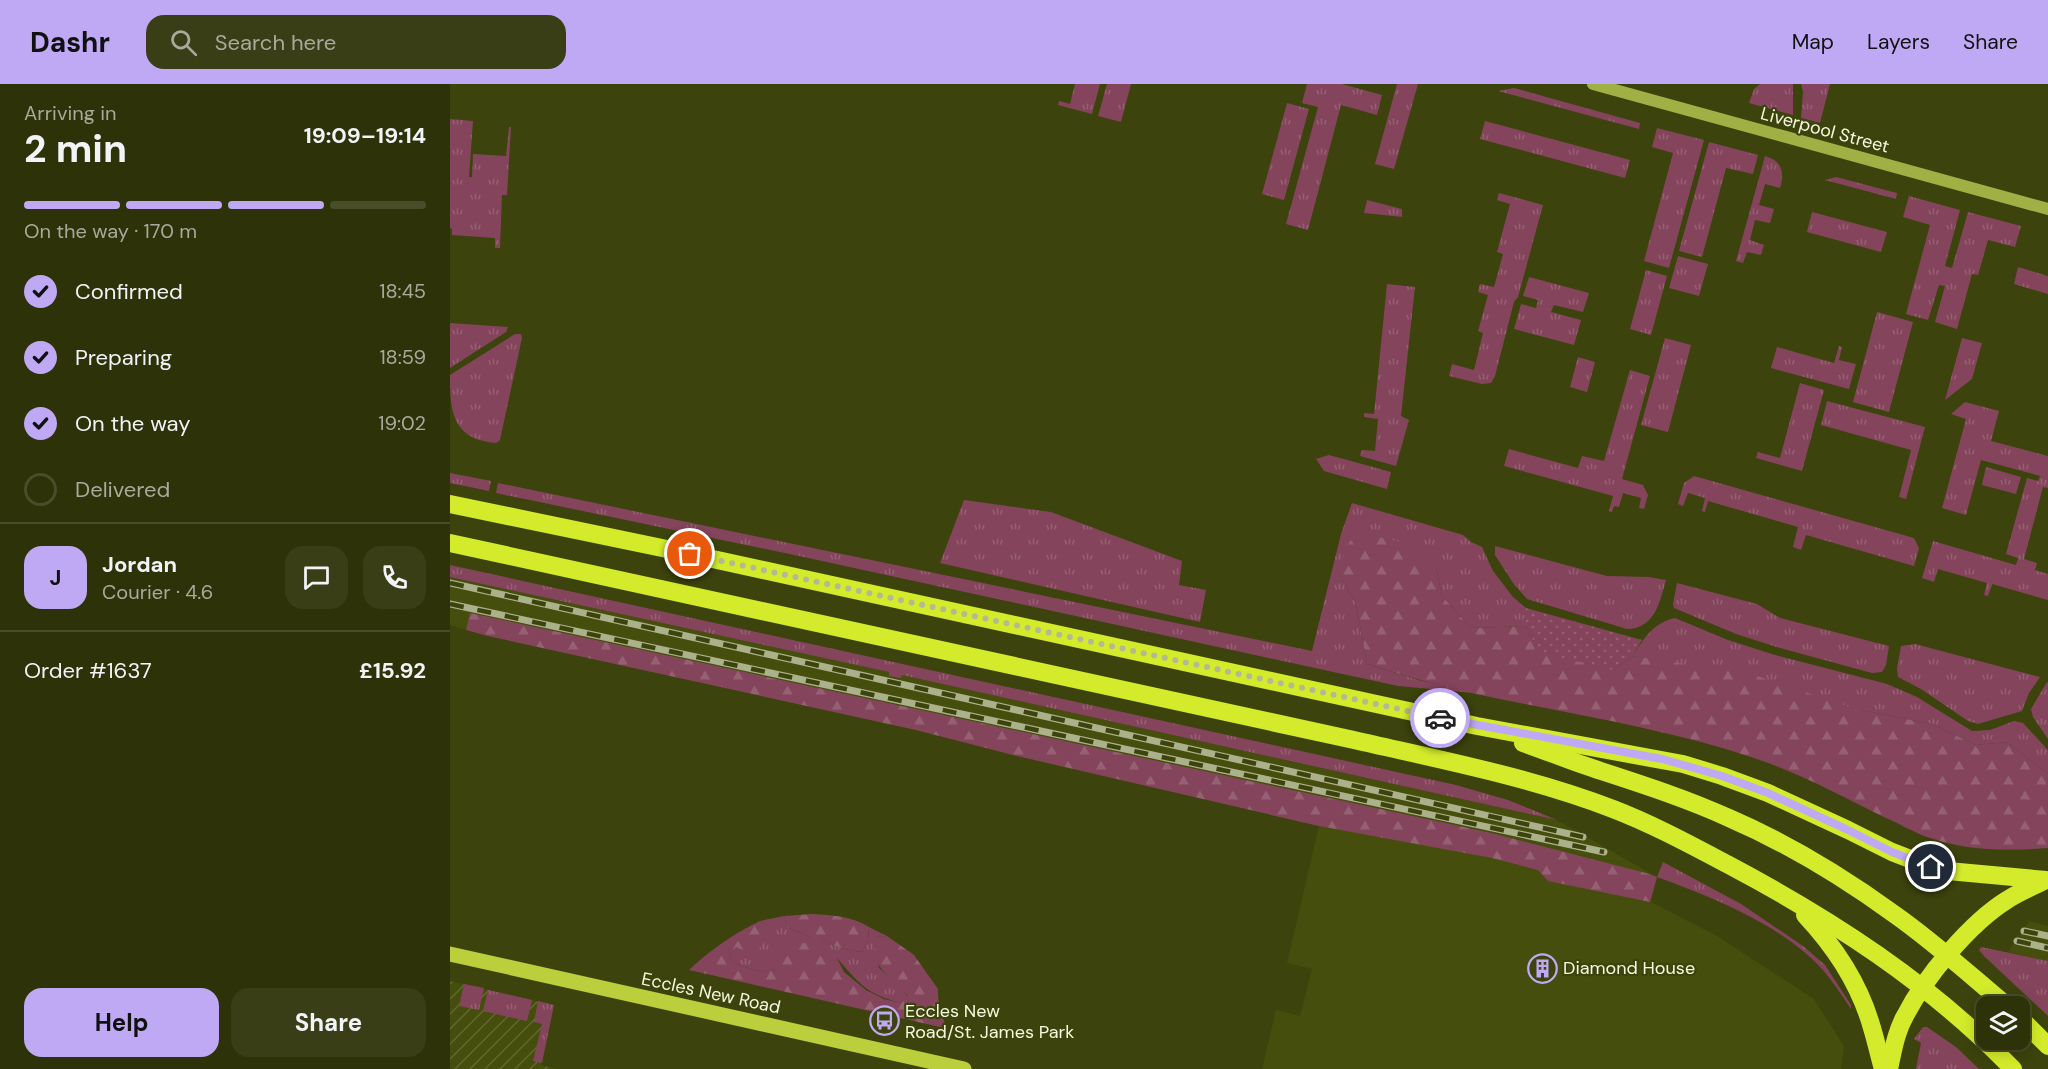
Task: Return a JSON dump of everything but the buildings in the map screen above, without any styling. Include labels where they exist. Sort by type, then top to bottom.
[{"type":"highway","points":[[450,504],[667,549],[1477,726],[1683,764],[1768,793],[1892,852],[1931,867],[1948,871],[2047,880]]},
{"type":"highway","points":[[450,543],[1458,764],[1552,789],[1612,809],[1669,834],[1788,896],[1896,966],[1924,987],[1994,1049],[2013,1069]]},
{"type":"highway","points":[[1477,726],[1600,771],[1666,792],[1731,819],[1832,872],[1869,895],[1922,934],[1995,996]]},
{"type":"highway","points":[[1889,1069],[1905,1016],[1948,956],[1979,921],[2008,899],[2047,880]]},
{"type":"highway","points":[[1788,896],[1827,939],[1862,1000],[1873,1029],[1883,1069]]},
{"type":"highway","points":[[2030,1028],[2048,1046]]},
{"type":"main road","name":"Eccles New Road","points":[[450,954],[964,1069]]},
{"type":"street","name":"Liverpool Street","points":[[1593,84],[2048,209]]},
{"type":"shaded area","points":[[450,577],[1557,820],[1657,877],[1651,902],[1717,936],[1814,999],[1844,1046],[1841,1069],[1262,1069],[1276,1010],[1300,1016],[1312,969],[1287,963],[1319,826],[1013,755],[916,730],[488,636],[450,625]]},
{"type":"shaded area","points":[[2029,921],[2048,926],[2048,961],[2008,952]]},
{"type":"shaded area","points":[[450,981],[554,1005],[541,1065],[558,1069],[450,1069]]},
{"type":"green space","points":[[1075,84],[1100,84],[1092,114],[1058,105],[1059,101],[1070,104]]},
{"type":"green space","points":[[1107,84],[1131,84],[1121,122],[1098,116]]},
{"type":"green space","points":[[1307,84],[1342,84],[1382,95],[1377,115],[1341,105],[1308,230],[1286,224],[1318,107],[1302,103]]},
{"type":"green space","points":[[1397,84],[1418,84],[1394,169],[1375,164]]},
{"type":"green space","points":[[1760,84],[1793,84],[1793,115],[1749,103],[1754,89]]},
{"type":"green space","points":[[1801,84],[1830,84],[1820,123],[1801,118],[1803,92]]},
{"type":"green space","points":[[1514,88],[1640,123],[1639,129],[1498,91]]},
{"type":"green space","points":[[1287,103],[1309,109],[1284,200],[1262,194]]},
{"type":"green space","points":[[450,119],[473,121],[469,177],[472,177],[473,154],[506,156],[509,127],[511,127],[507,195],[502,195],[500,248],[495,248],[495,238],[452,235],[450,228]]},
{"type":"green space","points":[[1485,121],[1630,160],[1625,178],[1480,139]]},
{"type":"green space","points":[[1657,128],[1704,140],[1669,268],[1644,261],[1673,153],[1652,147]]},
{"type":"green space","points":[[1709,142],[1758,155],[1753,174],[1726,168],[1702,257],[1679,251]]},
{"type":"green space","points":[[1765,156],[1779,164],[1781,168],[1780,188],[1765,184],[1759,205],[1774,209],[1770,223],[1755,220],[1750,240],[1764,245],[1761,255],[1747,252],[1743,263],[1736,261]]},
{"type":"green space","points":[[1836,177],[1897,193],[1896,199],[1825,180]]},
{"type":"green space","points":[[1499,193],[1543,205],[1495,376],[1491,383],[1482,384],[1449,376],[1452,364],[1474,370],[1483,333],[1478,331],[1488,295],[1478,292],[1480,284],[1494,287],[1503,254],[1497,252],[1510,204],[1497,200]]},
{"type":"green space","points":[[1909,196],[1960,210],[1945,266],[1952,268],[1968,212],[2021,226],[2015,247],[1988,240],[1978,275],[1972,274],[1957,329],[1935,322],[1945,286],[1939,285],[1928,320],[1906,314],[1930,225],[1903,217]]},
{"type":"green space","points":[[1367,200],[1402,209],[1402,217],[1364,213]]},
{"type":"green space","points":[[1812,212],[1887,232],[1881,252],[1807,232]]},
{"type":"green space","points":[[1678,256],[1708,264],[1699,296],[1669,288]]},
{"type":"green space","points":[[2018,267],[2048,276],[2048,294],[2014,284]]},
{"type":"green space","points":[[1646,270],[1667,276],[1651,335],[1630,329]]},
{"type":"green space","points":[[1529,277],[1589,293],[1583,312],[1554,305],[1551,312],[1581,320],[1574,345],[1514,329],[1521,304],[1536,308],[1538,300],[1523,296]]},
{"type":"green space","points":[[1387,284],[1415,287],[1401,416],[1409,420],[1396,466],[1360,456],[1362,450],[1375,451],[1378,419],[1364,417],[1364,413],[1374,414]]},
{"type":"green space","points":[[1877,312],[1913,322],[1889,412],[1853,402]]},
{"type":"green space","points":[[450,323],[508,327],[506,332],[450,368]]},
{"type":"green space","points":[[515,334],[521,334],[522,338],[500,440],[496,443],[470,436],[462,429],[453,412],[450,375]]},
{"type":"green space","points":[[1665,338],[1691,345],[1668,432],[1641,425]]},
{"type":"green space","points":[[1962,338],[1982,343],[1972,379],[1945,400]]},
{"type":"green space","points":[[1839,346],[1842,347],[1839,360],[1856,364],[1849,389],[1771,368],[1777,347],[1834,363]]},
{"type":"green space","points":[[1578,357],[1595,362],[1587,392],[1570,387]]},
{"type":"green space","points":[[1630,370],[1650,376],[1622,479],[1643,485],[1648,495],[1644,509],[1639,508],[1641,498],[1623,493],[1619,507],[1614,506],[1612,512],[1609,511],[1613,496],[1504,466],[1509,449],[1578,468],[1582,456],[1604,461]]},
{"type":"green space","points":[[1800,383],[1824,390],[1802,471],[1756,458],[1758,452],[1780,458]]},
{"type":"green space","points":[[1827,401],[1925,427],[1906,499],[1899,497],[1911,450],[1821,425]]},
{"type":"green space","points":[[1965,402],[1999,411],[1991,441],[2048,456],[2048,488],[2043,487],[2024,559],[2037,563],[2035,570],[2048,574],[2048,600],[1992,584],[1988,596],[1984,595],[1987,583],[1938,569],[1934,582],[1922,578],[1933,541],[2016,565],[2018,558],[2006,554],[2027,478],[2038,481],[2040,476],[1981,460],[1966,515],[1942,508],[1966,419],[1951,414]]},
{"type":"green space","points":[[1329,455],[1391,472],[1387,489],[1324,471],[1316,459]]},
{"type":"green space","points":[[1986,467],[2021,477],[2016,494],[1982,485]]},
{"type":"green space","points":[[450,473],[491,481],[489,491],[450,483]]},
{"type":"green space","points":[[1694,476],[1914,538],[1919,548],[1914,566],[1806,535],[1801,550],[1793,547],[1798,527],[1708,501],[1705,512],[1702,511],[1705,498],[1688,493],[1683,506],[1678,504],[1684,483]]},
{"type":"green space","points":[[498,483],[1312,651],[1341,534],[1352,503],[1463,535],[1482,547],[1493,571],[1513,597],[1526,608],[1526,626],[1471,628],[1442,596],[1436,567],[1337,570],[1356,604],[1367,664],[1422,681],[1475,693],[1398,686],[496,493]]},
{"type":"green space","points":[[964,500],[1051,512],[1182,561],[1179,585],[1206,590],[1200,622],[940,563]]},
{"type":"green space","points":[[1369,535],[1406,543],[1436,567],[1442,596],[1471,628],[1526,626],[1534,642],[1613,670],[1633,656],[1754,675],[1856,709],[1932,724],[1976,745],[2007,742],[2048,774],[2048,848],[1987,849],[1942,842],[1917,833],[1788,771],[1720,747],[1651,730],[1462,691],[1367,664],[1356,604],[1337,570],[1350,541]]},
{"type":"green space","points":[[1495,546],[1607,576],[1649,577],[1666,580],[1658,605],[1650,619],[1636,628],[1627,629],[1527,599],[1513,583],[1495,555]]},
{"type":"green space","points":[[450,565],[1456,785],[1508,800],[1557,820],[902,675],[901,678],[889,676],[889,672],[450,577]]},
{"type":"green space","points":[[1677,583],[1757,604],[1780,618],[1889,646],[1886,665],[1882,672],[1872,673],[1736,634],[1674,608]]},
{"type":"green space","points":[[1526,608],[1642,640],[1633,656],[1613,670],[1544,654],[1534,642],[1526,626]]},
{"type":"green space","points":[[470,613],[1487,832],[1657,877],[1650,902],[1548,881],[1538,870],[1492,858],[1319,826],[1013,755],[916,730],[488,636],[466,630]]},
{"type":"green space","points":[[1675,618],[1728,640],[1775,655],[1887,684],[1917,697],[1972,731],[1990,730],[2014,721],[2023,723],[2048,750],[2048,774],[2007,742],[1976,745],[1932,724],[1856,709],[1633,656],[1645,637],[1655,627]]},
{"type":"green space","points":[[1915,644],[2040,677],[2029,693],[2022,711],[1978,724],[1968,721],[1921,689],[1898,677],[1901,646]]},
{"type":"green space","points":[[2047,682],[2048,739],[2033,717],[2031,709]]},
{"type":"green space","points":[[1663,862],[1741,904],[1803,946],[1825,965],[1851,1005],[1851,1009],[1825,973],[1804,952],[1766,925],[1700,893],[1657,877]]},
{"type":"green space","points":[[812,914],[848,918],[869,927],[868,940],[862,952],[841,948],[822,937],[810,937],[787,927],[784,916]]},
{"type":"green space","points":[[784,916],[787,927],[810,937],[822,937],[836,946],[851,950],[862,952],[868,940],[869,927],[887,936],[874,937],[879,968],[900,986],[908,997],[901,1003],[871,992],[837,958],[773,961],[779,970],[766,971],[750,969],[732,961],[730,955],[736,946],[767,925],[760,921]]},
{"type":"green space","points":[[760,921],[767,925],[766,935],[760,948],[747,952],[736,947],[730,955],[732,961],[755,970],[778,970],[773,961],[775,950],[801,942],[818,947],[837,958],[844,972],[866,990],[884,999],[901,1003],[908,996],[883,971],[874,949],[874,937],[887,936],[914,955],[938,989],[945,1026],[940,1027],[689,970],[722,943]]},
{"type":"green space","points":[[1981,947],[2048,961],[2048,1016],[2030,999],[2030,996],[2027,996],[1979,950]]},
{"type":"green space","points":[[464,984],[484,988],[479,1010],[459,1006]]},
{"type":"green space","points":[[488,990],[532,1000],[527,1021],[483,1011]]},
{"type":"green space","points":[[538,1001],[554,1005],[542,1063],[533,1061],[542,1024],[534,1022]]},
{"type":"green space","points":[[1923,1027],[1927,1027],[1956,1047],[1979,1069],[1916,1069],[1921,1043],[1914,1039]]},
{"type":"railway","points":[[450,583],[1583,837]]},
{"type":"railway","points":[[450,604],[1604,852]]},
{"type":"railway","points":[[2024,931],[2048,936]]},
{"type":"railway","points":[[2017,941],[2048,948]]},
{"type":"way so far","points":[[690,554],[1440,718]]},
{"type":"place","name":"Diamond House","points":[[1542,968]]},
{"type":"place","name":"Eccles New Road/St. James Park","points":[[884,1021]]},
{"type":"route","points":[[1440,718],[1683,764],[1768,793],[1892,852],[1931,867]]}]
